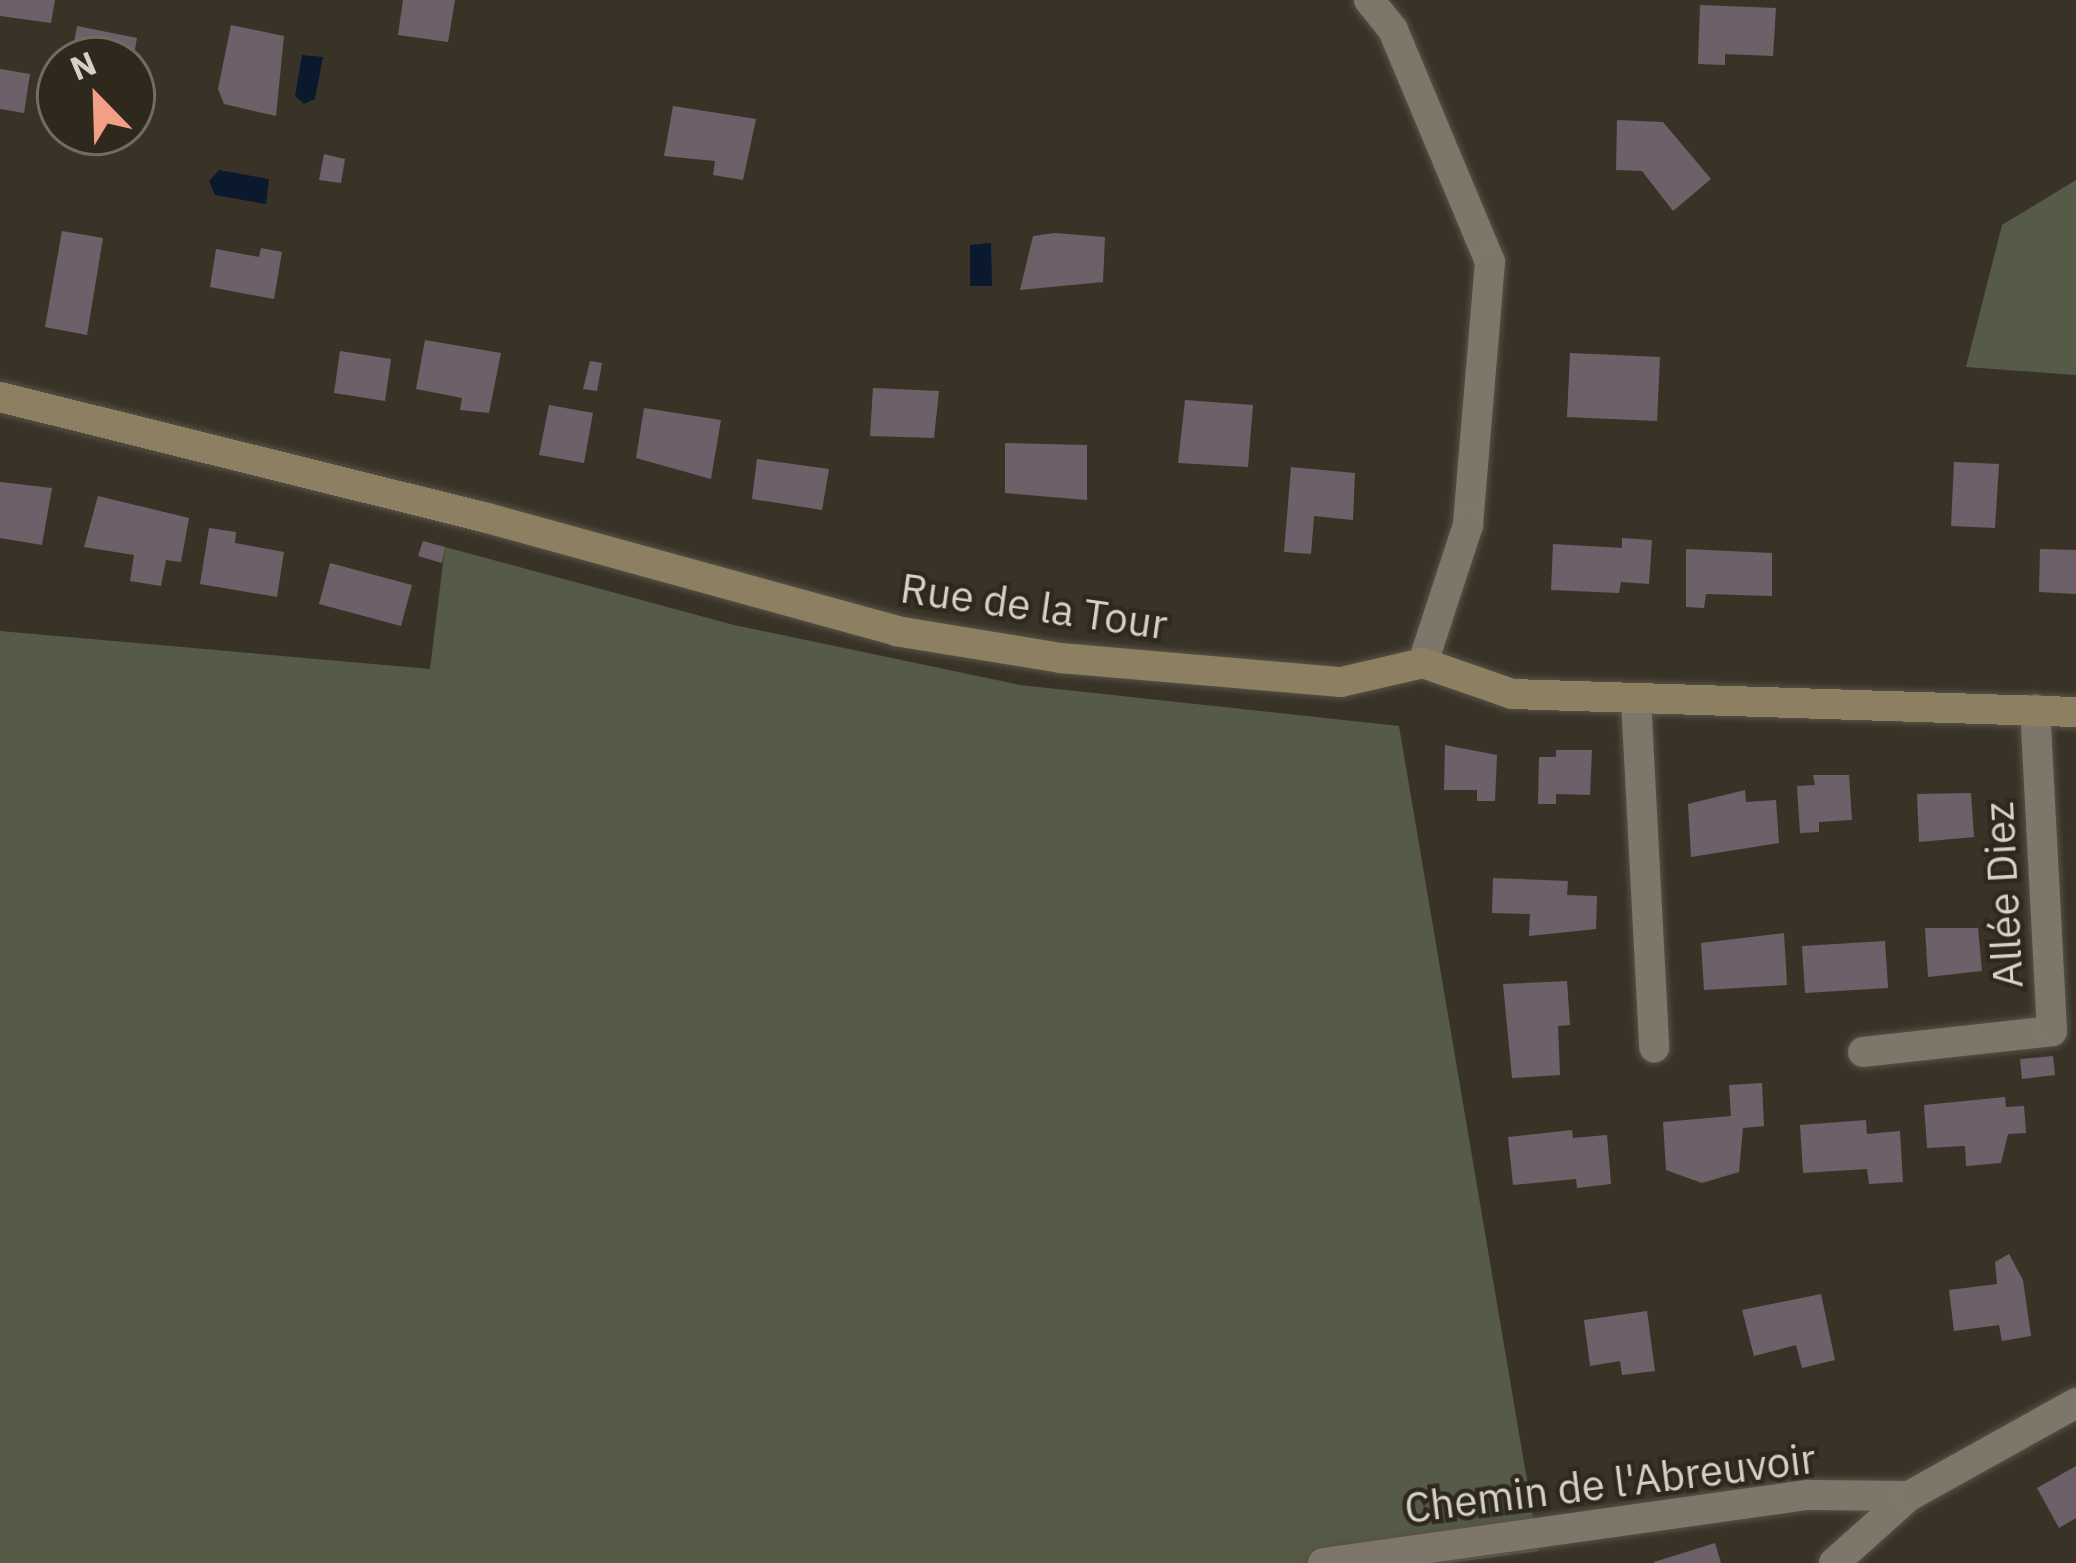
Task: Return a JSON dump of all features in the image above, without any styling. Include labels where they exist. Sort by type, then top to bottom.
[{"type":"street","points":[[1369,0],[1393,30],[1490,262],[1468,525],[1423,663],[1512,694],[2076,712]]},
{"type":"street","name":"Rue de la Tour","points":[[0,397],[487,518],[896,631],[1060,658],[1341,682],[1423,663]]},
{"type":"street","points":[[1636,699],[1654,1048]]},
{"type":"street","name":"Allée Diez","points":[[1863,1052],[2052,1030],[2036,709]]},
{"type":"street","points":[[1834,1563],[1909,1496],[2076,1403]]},
{"type":"street","name":"Chemin de l'Abreuvoir","points":[[1323,1563],[1809,1495],[1909,1496]]},
{"type":"green space","points":[[2076,180],[2076,375],[1966,367],[2002,225]]},
{"type":"green space","points":[[445,547],[734,625],[1020,685],[1399,726],[1539,1551],[1449,1563],[0,1563],[0,631],[430,669]]},
{"type":"water","points":[[302,55],[323,57],[315,99],[304,104],[295,96]]},
{"type":"water","points":[[219,170],[269,179],[266,204],[215,195],[209,181]]},
{"type":"water","points":[[991,243],[992,286],[970,286],[970,245]]},
{"type":"building","points":[[0,0],[55,0],[51,23],[0,16]]},
{"type":"building","points":[[403,0],[455,0],[448,42],[398,35]]},
{"type":"building","points":[[1700,5],[1776,8],[1773,56],[1725,54],[1725,65],[1698,64]]},
{"type":"building","points":[[231,25],[284,36],[276,116],[224,104],[218,89]]},
{"type":"building","points":[[77,26],[127,36],[75,36]]},
{"type":"building","points":[[0,69],[30,74],[24,113],[0,109]]},
{"type":"building","points":[[673,106],[756,119],[743,180],[713,175],[715,161],[664,156]]},
{"type":"building","points":[[1617,120],[1663,122],[1711,179],[1673,211],[1642,171],[1616,170]]},
{"type":"building","points":[[324,154],[345,159],[341,183],[319,180]]},
{"type":"building","points":[[62,231],[103,238],[87,335],[45,327]]},
{"type":"building","points":[[1033,236],[1105,237],[1103,282],[1020,290]]},
{"type":"building","points":[[261,248],[282,252],[274,299],[210,287],[216,249],[259,257]]},
{"type":"building","points":[[425,340],[501,353],[489,413],[460,410],[462,398],[416,389]]},
{"type":"building","points":[[340,351],[391,359],[385,401],[334,393]]},
{"type":"building","points":[[1570,353],[1660,357],[1657,421],[1567,417]]},
{"type":"building","points":[[590,361],[602,363],[597,391],[583,389]]},
{"type":"building","points":[[873,388],[939,391],[934,438],[870,436]]},
{"type":"building","points":[[1185,400],[1253,405],[1248,467],[1178,463]]},
{"type":"building","points":[[549,405],[593,413],[584,463],[539,455]]},
{"type":"building","points":[[644,408],[721,420],[711,479],[636,458]]},
{"type":"building","points":[[1005,443],[1087,445],[1087,500],[1005,493]]},
{"type":"building","points":[[757,459],[829,469],[822,510],[752,499]]},
{"type":"building","points":[[1954,462],[1999,464],[1995,528],[1951,526]]},
{"type":"building","points":[[1291,467],[1355,473],[1353,520],[1314,516],[1311,554],[1284,552]]},
{"type":"building","points":[[0,482],[52,488],[42,545],[0,538]]},
{"type":"building","points":[[98,496],[189,518],[181,562],[166,560],[161,586],[130,581],[134,555],[84,547]]},
{"type":"building","points":[[209,528],[236,532],[235,543],[284,552],[277,597],[200,584]]},
{"type":"building","points":[[1622,538],[1652,540],[1649,584],[1621,582],[1619,593],[1551,590],[1553,544],[1622,548]]},
{"type":"building","points":[[423,541],[445,547],[442,563],[418,556]]},
{"type":"building","points":[[1686,549],[1772,553],[1772,596],[1706,594],[1704,608],[1686,607]]},
{"type":"building","points":[[2040,549],[2076,550],[2076,594],[2039,592]]},
{"type":"building","points":[[330,563],[412,585],[401,626],[319,604]]},
{"type":"building","points":[[1445,745],[1497,755],[1495,801],[1477,801],[1477,790],[1444,790]]},
{"type":"building","points":[[1556,750],[1592,750],[1590,795],[1556,794],[1556,804],[1538,804],[1539,757],[1556,757]]},
{"type":"building","points":[[1813,775],[1849,775],[1852,820],[1819,822],[1819,832],[1800,833],[1797,786],[1815,785]]},
{"type":"building","points":[[1745,790],[1746,802],[1776,800],[1779,843],[1691,857],[1688,804]]},
{"type":"building","points":[[1971,793],[1974,837],[1919,842],[1917,794]]},
{"type":"building","points":[[1493,878],[1568,881],[1567,895],[1597,896],[1596,929],[1529,936],[1530,914],[1492,913]]},
{"type":"building","points":[[1925,928],[1978,928],[1982,971],[1928,977]]},
{"type":"building","points":[[1784,933],[1787,985],[1704,990],[1701,943]]},
{"type":"building","points":[[1885,941],[1888,988],[1805,993],[1802,946]]},
{"type":"building","points":[[1567,981],[1570,1025],[1558,1026],[1560,1075],[1512,1078],[1503,984]]},
{"type":"building","points":[[2053,1056],[2055,1075],[2022,1079],[2020,1059]]},
{"type":"building","points":[[1762,1083],[1764,1126],[1743,1128],[1739,1172],[1702,1183],[1666,1170],[1663,1122],[1731,1116],[1729,1085]]},
{"type":"building","points":[[2005,1097],[2006,1107],[2024,1106],[2026,1133],[2008,1134],[2001,1163],[1966,1166],[1965,1146],[1927,1148],[1924,1105]]},
{"type":"building","points":[[1866,1120],[1867,1134],[1900,1131],[1903,1182],[1869,1184],[1867,1169],[1803,1173],[1800,1125]]},
{"type":"building","points":[[1572,1130],[1573,1138],[1607,1135],[1611,1184],[1577,1188],[1576,1179],[1513,1185],[1508,1137]]},
{"type":"building","points":[[2009,1254],[2023,1280],[2031,1336],[2002,1341],[1999,1325],[1954,1331],[1949,1290],[1997,1284],[1995,1262]]},
{"type":"building","points":[[1821,1294],[1835,1360],[1802,1368],[1796,1345],[1754,1356],[1742,1310]]},
{"type":"building","points":[[1647,1311],[1655,1371],[1622,1375],[1620,1361],[1590,1366],[1584,1320]]},
{"type":"building","points":[[2076,1466],[2076,1518],[2059,1528],[2037,1488]]},
{"type":"building","points":[[1715,1543],[1721,1563],[1654,1563],[1654,1562]]}]
